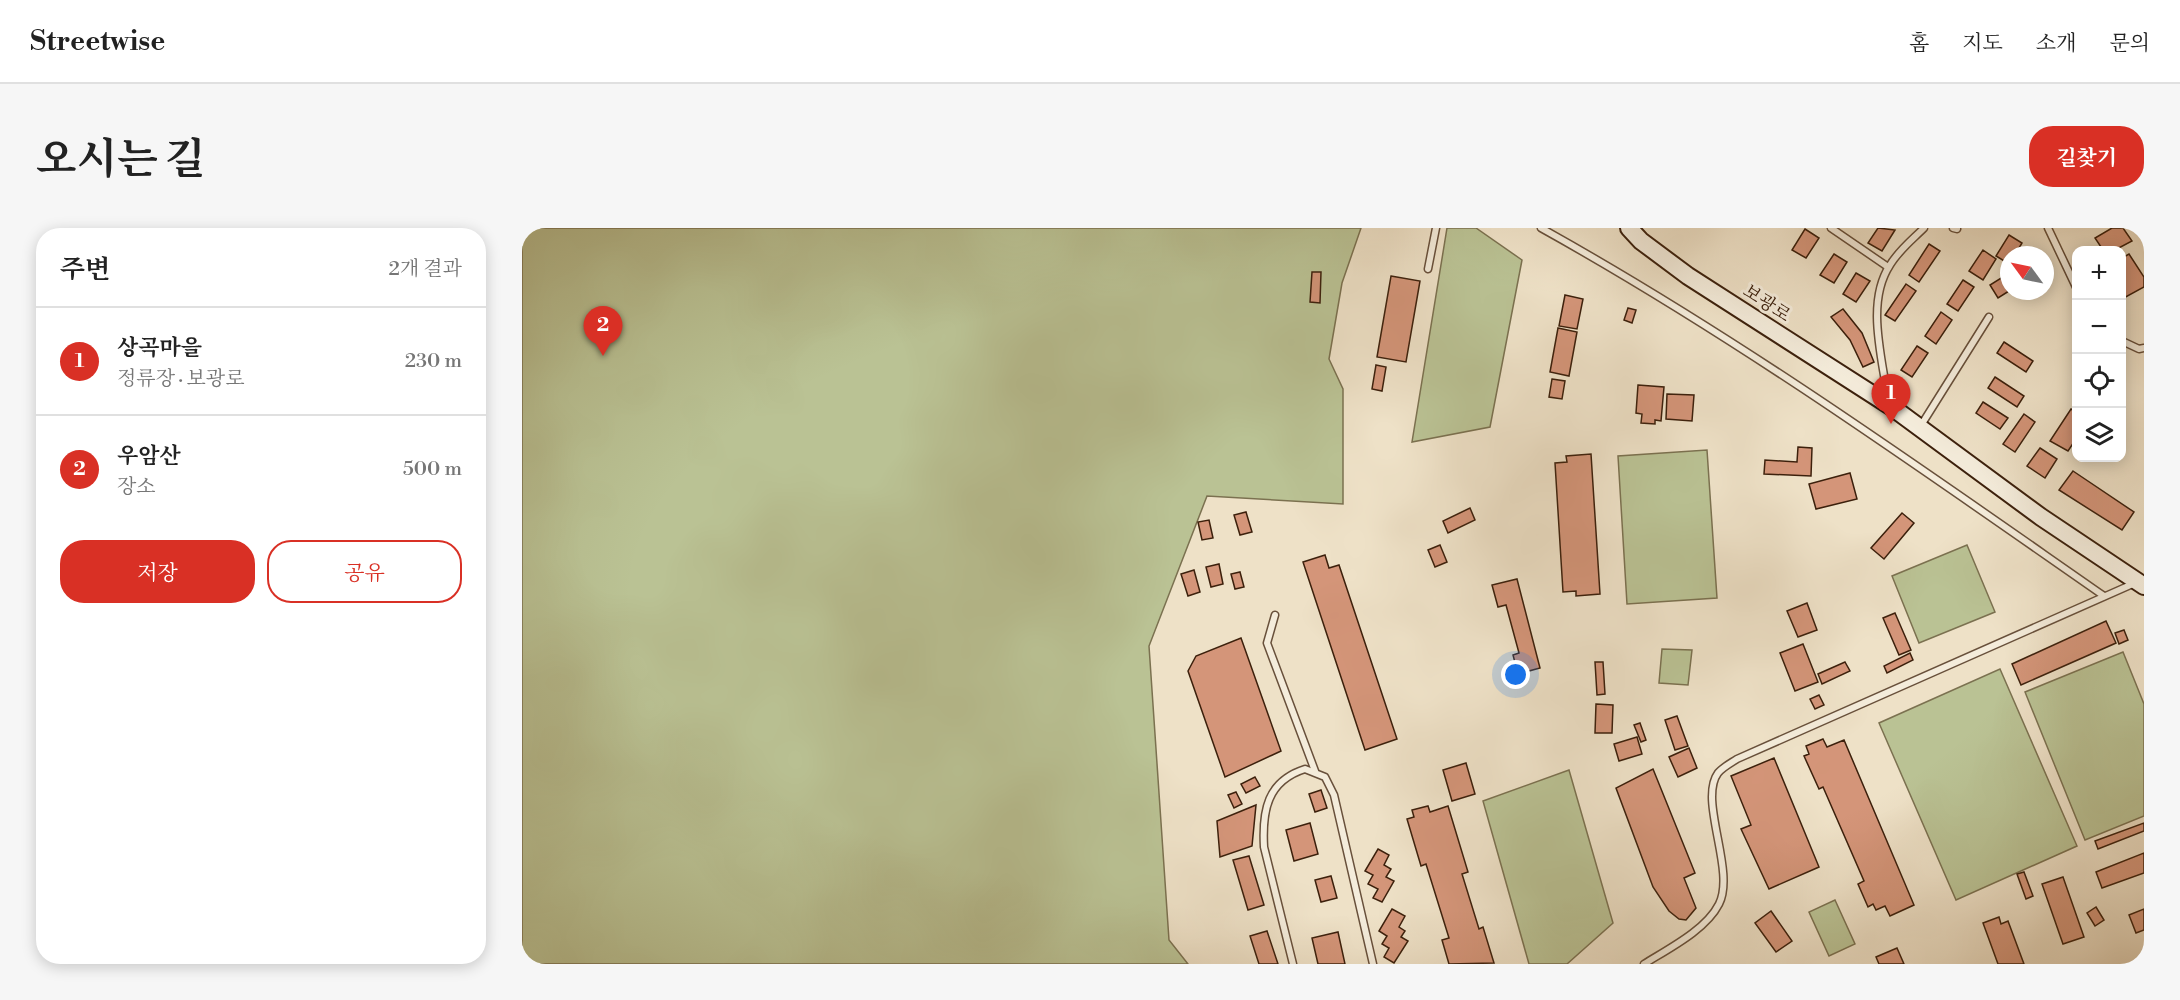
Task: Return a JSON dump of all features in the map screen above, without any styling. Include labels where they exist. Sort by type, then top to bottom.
[{"type":"main road","name":"보광로","points":[[1629,228],[1641,241],[1688,276],[1889,405],[2041,517],[2141,584]]},
{"type":"lane","points":[[1428,268],[1436,228]]},
{"type":"lane","points":[[1541,228],[1623,273],[1857,424],[2104,596]]},
{"type":"lane","points":[[1832,228],[1888,267]]},
{"type":"lane","points":[[1889,405],[1877,320],[1880,291],[1888,267],[1905,244],[1924,228]]},
{"type":"lane","points":[[2048,228],[2072,279]]},
{"type":"lane","points":[[1920,427],[1989,317]]},
{"type":"lane","points":[[2126,343],[2139,349],[2144,348]]},
{"type":"lane","points":[[1644,964],[1701,924],[1719,905],[1724,882],[1713,794],[1714,780],[1720,770],[1737,759],[2104,596],[2141,584]]},
{"type":"lane","points":[[1275,615],[1267,644],[1315,771]]},
{"type":"lane","points":[[1293,964],[1264,847],[1265,808],[1268,798],[1284,779],[1305,768],[1325,777],[1334,795],[1373,964]]},
{"type":"green space","points":[[522,228],[1361,228],[1342,283],[1329,359],[1343,389],[1343,504],[1207,496],[1149,646],[1169,940],[1188,964],[522,964]]},
{"type":"green space","points":[[1447,228],[1476,228],[1522,260],[1490,427],[1412,442]]},
{"type":"green space","points":[[1707,450],[1717,598],[1627,604],[1618,456]]},
{"type":"green space","points":[[1967,545],[1995,612],[1919,643],[1892,576]]},
{"type":"green space","points":[[1662,649],[1692,650],[1688,685],[1659,683]]},
{"type":"green space","points":[[2123,652],[2144,704],[2144,816],[2085,840],[2025,692]]},
{"type":"green space","points":[[2000,669],[2077,846],[1956,900],[1879,723]]},
{"type":"green space","points":[[1569,770],[1613,923],[1567,964],[1529,964],[1483,801]]},
{"type":"green space","points":[[1835,900],[1855,944],[1829,956],[1809,912]]},
{"type":"building","points":[[1878,228],[1895,230],[1882,251],[1868,243]]},
{"type":"building","points":[[2112,228],[2123,228],[2132,241],[2123,246],[2100,246],[2095,238]]},
{"type":"building","points":[[1805,229],[1819,238],[1806,258],[1792,250]]},
{"type":"building","points":[[2009,235],[2022,243],[2020,246],[2002,246]]},
{"type":"building","points":[[1929,244],[1940,251],[1919,282],[1909,275]]},
{"type":"building","points":[[1983,250],[1996,259],[1983,280],[1969,271]]},
{"type":"building","points":[[1834,254],[1847,262],[1834,283],[1820,275]]},
{"type":"building","points":[[2129,254],[2144,277],[2144,287],[2126,297],[2126,256]]},
{"type":"building","points":[[1312,272],[1321,272],[1320,303],[1310,302]]},
{"type":"building","points":[[1856,273],[1870,281],[1856,302],[1843,294]]},
{"type":"building","points":[[1391,276],[1420,281],[1406,362],[1377,357]]},
{"type":"building","points":[[2000,279],[2000,297],[1998,298],[1990,285]]},
{"type":"building","points":[[1963,280],[1974,287],[1958,311],[1947,304]]},
{"type":"building","points":[[1906,284],[1916,291],[1895,321],[1885,315]]},
{"type":"building","points":[[1565,295],[1583,299],[1577,329],[1559,326]]},
{"type":"building","points":[[1628,308],[1636,310],[1632,323],[1624,320]]},
{"type":"building","points":[[1843,309],[1862,333],[1874,362],[1863,367],[1850,340],[1831,317]]},
{"type":"building","points":[[1941,312],[1952,320],[1936,344],[1925,336]]},
{"type":"building","points":[[1558,328],[1577,332],[1569,376],[1550,372]]},
{"type":"building","points":[[2004,342],[2033,361],[2026,372],[1997,353]]},
{"type":"building","points":[[1917,346],[1928,353],[1912,377],[1901,370]]},
{"type":"building","points":[[1376,365],[1386,367],[1382,391],[1372,389]]},
{"type":"building","points":[[1995,377],[2024,396],[2017,407],[1988,388]]},
{"type":"building","points":[[1552,379],[1565,381],[1562,399],[1549,397]]},
{"type":"building","points":[[1638,385],[1664,387],[1661,421],[1655,420],[1655,424],[1641,423],[1642,414],[1636,413]]},
{"type":"building","points":[[1667,394],[1694,395],[1692,421],[1666,419]]},
{"type":"building","points":[[1983,402],[2008,418],[2000,429],[1976,413]]},
{"type":"building","points":[[2072,410],[2072,445],[2068,451],[2050,441]]},
{"type":"building","points":[[2024,414],[2035,422],[2015,452],[2003,444]]},
{"type":"building","points":[[1798,447],[1812,448],[1811,476],[1764,474],[1765,460],[1797,462]]},
{"type":"building","points":[[2040,448],[2057,459],[2045,478],[2027,466]]},
{"type":"building","points":[[1591,454],[1600,594],[1576,596],[1576,591],[1563,592],[1555,463],[1567,462],[1566,456]]},
{"type":"building","points":[[2073,471],[2134,512],[2122,530],[2059,490]]},
{"type":"building","points":[[1850,473],[1857,499],[1816,509],[1809,484]]},
{"type":"building","points":[[1470,508],[1475,520],[1448,533],[1443,521]]},
{"type":"building","points":[[1246,512],[1252,532],[1240,535],[1234,515]]},
{"type":"building","points":[[1902,513],[1914,523],[1884,559],[1871,548]]},
{"type":"building","points":[[1209,520],[1213,538],[1202,540],[1198,522]]},
{"type":"building","points":[[1440,545],[1447,562],[1435,567],[1428,550]]},
{"type":"building","points":[[1325,555],[1329,568],[1339,565],[1397,739],[1365,750],[1303,562]]},
{"type":"building","points":[[1219,564],[1223,584],[1211,587],[1206,567]]},
{"type":"building","points":[[1194,570],[1200,592],[1188,596],[1181,574]]},
{"type":"building","points":[[1240,572],[1244,587],[1235,589],[1231,574]]},
{"type":"building","points":[[1517,579],[1540,668],[1518,674],[1513,655],[1519,653],[1506,605],[1498,607],[1492,585]]},
{"type":"building","points":[[1807,603],[1817,630],[1798,637],[1787,611]]},
{"type":"building","points":[[1895,613],[1911,650],[1899,655],[1883,618]]},
{"type":"building","points":[[2106,621],[2116,643],[2021,685],[2012,664]]},
{"type":"building","points":[[2124,630],[2128,640],[2119,644],[2115,633]]},
{"type":"building","points":[[1241,638],[1281,751],[1225,777],[1188,671],[1196,656]]},
{"type":"building","points":[[1803,644],[1818,682],[1795,691],[1780,653]]},
{"type":"building","points":[[1910,653],[1913,660],[1887,673],[1884,666]]},
{"type":"building","points":[[1595,662],[1603,662],[1605,694],[1597,695]]},
{"type":"building","points":[[1845,662],[1850,671],[1822,684],[1818,674]]},
{"type":"building","points":[[1819,695],[1824,705],[1815,709],[1810,699]]},
{"type":"building","points":[[1596,704],[1613,705],[1612,733],[1595,733]]},
{"type":"building","points":[[1677,716],[1688,746],[1675,750],[1665,720]]},
{"type":"building","points":[[1640,723],[1646,740],[1641,742],[1634,725]]},
{"type":"building","points":[[1637,737],[1642,754],[1619,761],[1614,744]]},
{"type":"building","points":[[1823,739],[1827,747],[1844,740],[1914,905],[1890,916],[1885,906],[1876,910],[1873,904],[1868,907],[1858,884],[1864,881],[1823,787],[1819,789],[1804,756],[1809,754],[1806,746]]},
{"type":"building","points":[[1689,748],[1697,768],[1678,777],[1669,757]]},
{"type":"building","points":[[1774,758],[1819,867],[1769,889],[1741,829],[1751,825],[1731,776]]},
{"type":"building","points":[[1466,763],[1475,794],[1452,801],[1443,770]]},
{"type":"building","points":[[1653,769],[1695,873],[1684,878],[1696,908],[1686,920],[1679,919],[1669,911],[1653,887],[1616,788]]},
{"type":"building","points":[[1255,777],[1260,786],[1246,793],[1241,784]]},
{"type":"building","points":[[1321,790],[1327,808],[1315,812],[1309,794]]},
{"type":"building","points":[[1236,792],[1242,804],[1234,808],[1228,795]]},
{"type":"building","points":[[1256,805],[1252,846],[1220,857],[1217,821]]},
{"type":"building","points":[[1428,806],[1430,812],[1448,806],[1468,872],[1462,874],[1479,929],[1483,927],[1494,963],[1449,964],[1442,940],[1449,938],[1426,864],[1421,866],[1407,819],[1414,817],[1412,810]]},
{"type":"building","points":[[1310,823],[1318,854],[1294,861],[1286,830]]},
{"type":"building","points":[[2144,823],[2144,831],[2098,849],[2095,841]]},
{"type":"building","points":[[1378,849],[1389,855],[1384,865],[1391,869],[1386,877],[1394,881],[1382,902],[1373,898],[1378,889],[1368,884],[1373,875],[1365,871]]},
{"type":"building","points":[[2144,853],[2144,873],[2102,888],[2096,872]]},
{"type":"building","points":[[1249,856],[1264,905],[1248,910],[1233,860]]},
{"type":"building","points":[[2024,872],[2033,896],[2026,899],[2017,874]]},
{"type":"building","points":[[1331,876],[1337,898],[1321,902],[1315,880]]},
{"type":"building","points":[[2063,877],[2084,937],[2063,944],[2042,884]]},
{"type":"building","points":[[2096,907],[2104,920],[2095,926],[2087,913]]},
{"type":"building","points":[[1392,909],[1405,916],[1399,927],[1405,931],[1401,937],[1408,941],[1394,963],[1384,957],[1389,948],[1382,944],[1387,936],[1379,931]]},
{"type":"building","points":[[2144,909],[2144,930],[2136,933],[2129,915]]},
{"type":"building","points":[[1771,911],[1792,941],[1776,952],[1755,923]]},
{"type":"building","points":[[1999,917],[2001,924],[2008,921],[2024,964],[1998,964],[1983,923]]},
{"type":"building","points":[[1267,931],[1278,964],[1259,964],[1250,936]]},
{"type":"building","points":[[1338,932],[1345,964],[1318,964],[1312,938]]},
{"type":"building","points":[[1897,948],[1904,964],[1879,964],[1876,957]]},
{"type":"place","name":"우암산","points":[[603,356]]},
{"type":"place","name":"상곡마을","points":[[1891,424]]}]
